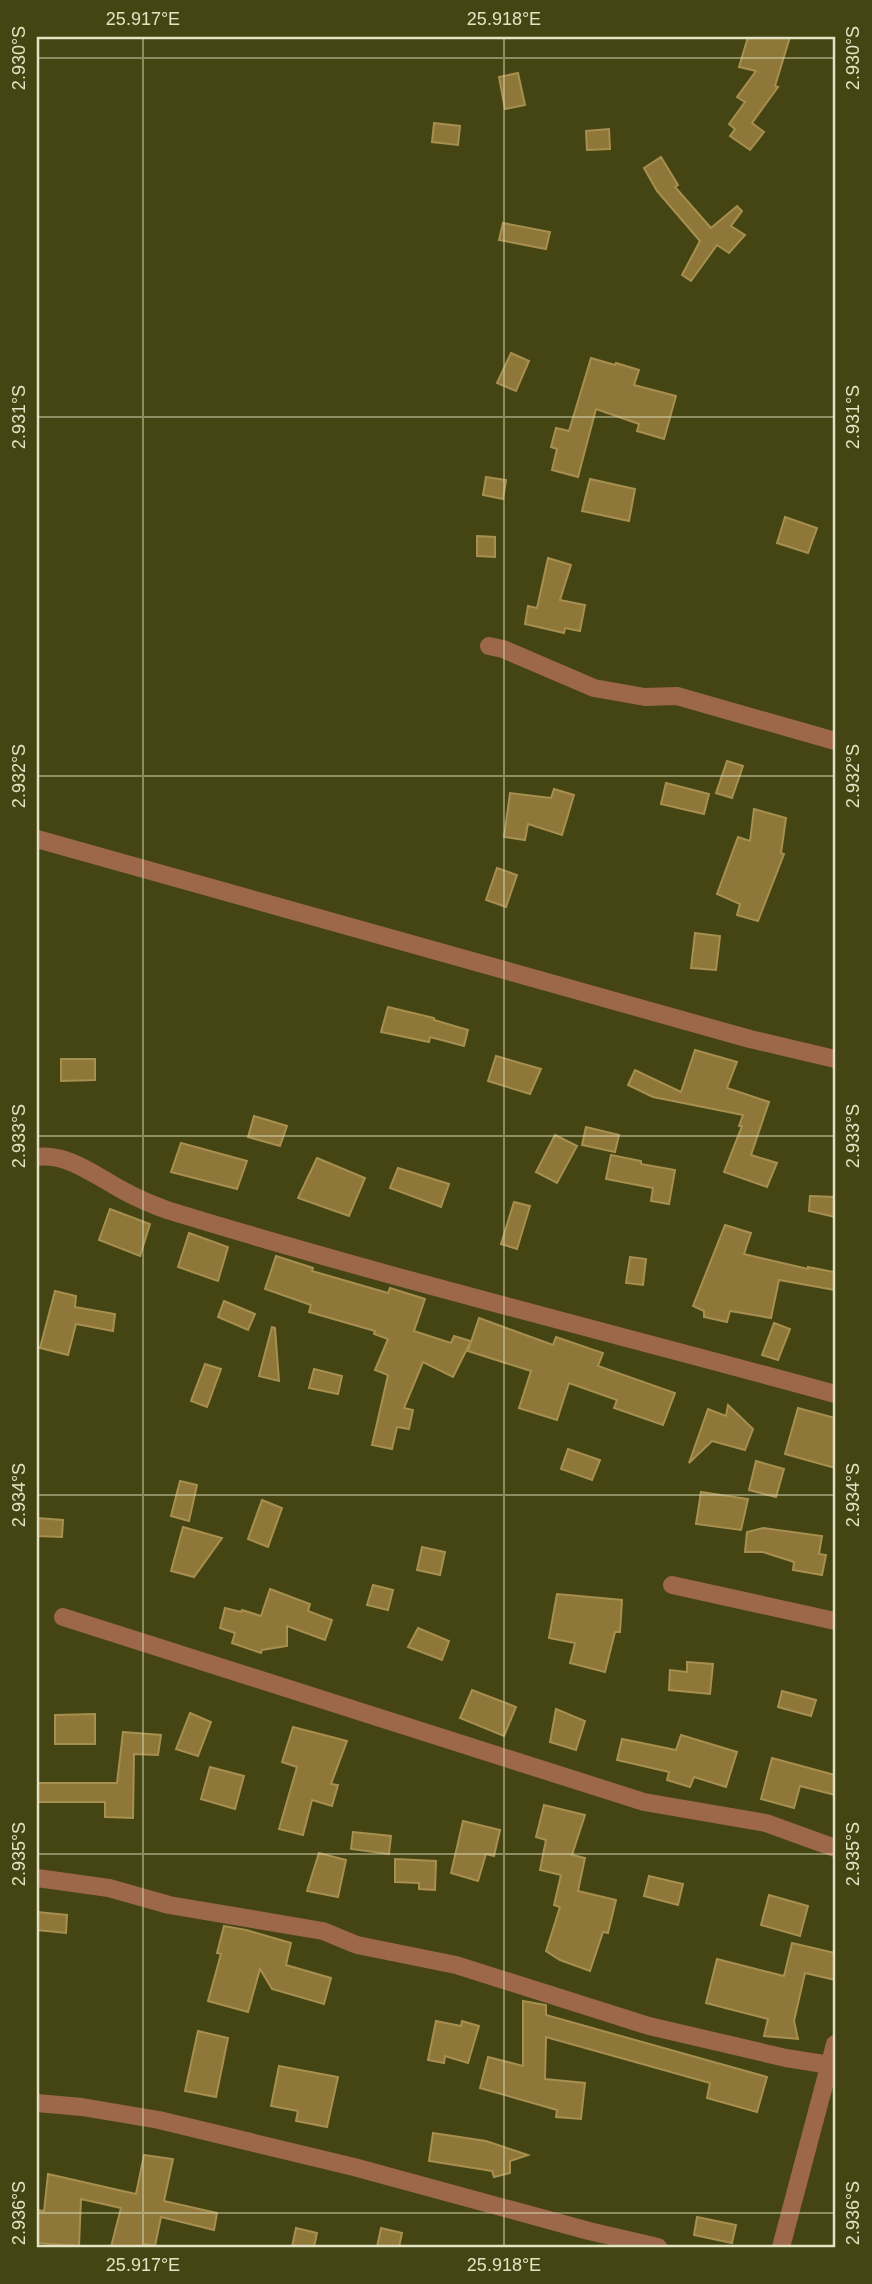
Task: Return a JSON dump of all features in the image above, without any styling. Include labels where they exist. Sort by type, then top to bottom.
[{"type":"street","points":[[489,646],[503,649],[594,688],[645,697],[677,696],[835,741]]},
{"type":"street","points":[[37,839],[750,1039],[835,1059]]},
{"type":"street","points":[[37,1157],[52,1157],[94,1172],[123,1191],[164,1209],[835,1394]]},
{"type":"street","points":[[672,1585],[835,1621]]},
{"type":"street","points":[[63,1617],[644,1802],[766,1823],[835,1848]]},
{"type":"street","points":[[37,1878],[109,1888],[169,1905],[323,1931],[357,1945],[456,1965],[649,2026],[786,2058],[830,2065]]},
{"type":"street","points":[[781,2247],[835,2044]]},
{"type":"street","points":[[37,2103],[82,2106],[159,2120],[354,2167],[658,2247]]},
{"type":"building","points":[[748,37],[790,37],[775,86],[778,87],[752,123],[764,132],[750,150],[730,136],[735,129],[729,124],[745,102],[737,97],[756,71],[739,67]]},
{"type":"building","points":[[518,73],[525,105],[505,109],[499,77]]},
{"type":"building","points":[[434,123],[460,126],[458,145],[432,142]]},
{"type":"building","points":[[609,129],[610,149],[587,150],[586,131]]},
{"type":"building","points":[[661,157],[678,185],[675,187],[711,228],[737,206],[742,211],[731,226],[745,235],[729,253],[717,245],[691,281],[682,275],[700,241],[657,191],[644,168]]},
{"type":"building","points":[[503,223],[550,232],[546,249],[499,240]]},
{"type":"building","points":[[511,353],[529,361],[516,391],[497,383]]},
{"type":"building","points":[[591,358],[639,370],[634,385],[676,396],[664,439],[637,431],[639,424],[596,409],[578,477],[552,470],[557,449],[551,447],[556,428],[569,431]]},
{"type":"building","points":[[486,477],[506,480],[503,499],[483,495]]},
{"type":"building","points":[[590,479],[635,489],[629,521],[582,511]]},
{"type":"building","points":[[785,517],[817,528],[808,553],[777,543]]},
{"type":"building","points":[[477,536],[495,537],[495,557],[477,556]]},
{"type":"building","points":[[548,558],[571,565],[560,600],[585,605],[580,631],[565,628],[564,633],[525,624],[528,606],[537,608]]},
{"type":"building","points":[[727,761],[743,766],[732,798],[716,793]]},
{"type":"building","points":[[666,783],[709,794],[704,814],[661,804]]},
{"type":"building","points":[[554,789],[574,795],[562,835],[528,824],[525,840],[504,837],[510,793],[551,798]]},
{"type":"building","points":[[754,809],[786,818],[781,853],[784,854],[758,921],[737,915],[740,904],[717,894],[738,837],[750,841]]},
{"type":"building","points":[[497,868],[517,875],[506,907],[486,900]]},
{"type":"building","points":[[695,933],[720,936],[716,970],[691,968]]},
{"type":"building","points":[[388,1007],[434,1018],[468,1030],[464,1046],[430,1037],[429,1042],[381,1032]]},
{"type":"building","points":[[695,1050],[737,1062],[727,1088],[769,1102],[751,1155],[777,1163],[767,1187],[724,1172],[742,1126],[739,1126],[743,1115],[653,1097],[628,1085],[635,1070],[681,1092]]},
{"type":"building","points":[[496,1056],[541,1069],[530,1094],[488,1081]]},
{"type":"building","points":[[61,1059],[95,1059],[95,1080],[61,1081]]},
{"type":"building","points":[[254,1116],[287,1126],[280,1146],[248,1137]]},
{"type":"building","points":[[586,1127],[619,1135],[615,1152],[582,1145]]},
{"type":"building","points":[[555,1135],[577,1146],[557,1183],[536,1172]]},
{"type":"building","points":[[181,1143],[247,1161],[237,1189],[171,1172]]},
{"type":"building","points":[[611,1155],[675,1170],[669,1204],[651,1201],[653,1188],[606,1179]]},
{"type":"building","points":[[317,1158],[365,1178],[349,1216],[298,1198]]},
{"type":"building","points":[[398,1168],[449,1184],[441,1207],[390,1188]]},
{"type":"building","points":[[810,1196],[835,1197],[835,1217],[809,1211]]},
{"type":"building","points":[[514,1202],[530,1206],[517,1249],[501,1244]]},
{"type":"building","points":[[110,1209],[150,1224],[140,1256],[99,1240]]},
{"type":"building","points":[[725,1225],[751,1233],[744,1254],[808,1269],[834,1272],[835,1290],[779,1280],[771,1318],[730,1311],[727,1322],[704,1317],[704,1311],[693,1306]]},
{"type":"building","points":[[189,1233],[228,1247],[218,1281],[178,1267]]},
{"type":"building","points":[[276,1256],[313,1268],[312,1271],[388,1293],[390,1288],[425,1299],[414,1331],[451,1343],[454,1336],[471,1341],[453,1377],[423,1362],[404,1408],[413,1410],[409,1429],[397,1427],[392,1449],[372,1445],[388,1375],[375,1370],[388,1339],[374,1334],[375,1331],[309,1312],[311,1305],[265,1289]]},
{"type":"building","points":[[630,1257],[646,1259],[643,1285],[626,1283]]},
{"type":"building","points":[[55,1291],[76,1296],[75,1307],[115,1314],[113,1331],[76,1324],[68,1355],[40,1348]]},
{"type":"building","points":[[224,1301],[255,1314],[248,1330],[218,1317]]},
{"type":"building","points":[[479,1318],[553,1345],[556,1337],[603,1353],[598,1366],[675,1393],[663,1425],[614,1408],[617,1400],[569,1383],[557,1420],[519,1408],[531,1371],[468,1351]]},
{"type":"building","points":[[774,1323],[790,1329],[778,1360],[762,1355]]},
{"type":"building","points":[[272,1327],[275,1328],[279,1381],[259,1376]]},
{"type":"building","points":[[205,1364],[221,1369],[207,1407],[191,1401]]},
{"type":"building","points":[[314,1369],[342,1376],[338,1394],[309,1388]]},
{"type":"building","points":[[728,1405],[753,1429],[745,1450],[712,1441],[689,1463],[708,1409],[726,1416]]},
{"type":"building","points":[[798,1408],[835,1418],[835,1468],[785,1454]]},
{"type":"building","points":[[568,1449],[600,1460],[592,1480],[561,1469]]},
{"type":"building","points":[[756,1461],[784,1469],[776,1497],[749,1490]]},
{"type":"building","points":[[180,1481],[197,1485],[189,1521],[171,1516]]},
{"type":"building","points":[[701,1492],[748,1499],[741,1530],[696,1524]]},
{"type":"building","points":[[262,1500],[282,1508],[268,1547],[248,1539]]},
{"type":"building","points":[[37,1518],[63,1520],[62,1537],[37,1536]]},
{"type":"building","points":[[183,1527],[222,1538],[194,1577],[171,1571]]},
{"type":"building","points":[[763,1528],[822,1536],[819,1554],[826,1555],[822,1575],[793,1570],[794,1562],[763,1552],[745,1552],[747,1532]]},
{"type":"building","points":[[422,1547],[445,1552],[440,1575],[417,1570]]},
{"type":"building","points":[[373,1585],[393,1590],[388,1610],[367,1605]]},
{"type":"building","points":[[270,1589],[310,1604],[308,1611],[332,1620],[325,1640],[287,1626],[287,1646],[262,1650],[261,1653],[232,1643],[235,1633],[220,1628],[225,1608],[261,1616]]},
{"type":"building","points":[[557,1594],[622,1600],[620,1632],[615,1632],[605,1672],[570,1663],[575,1643],[549,1638]]},
{"type":"building","points":[[418,1628],[449,1641],[442,1660],[408,1647]]},
{"type":"building","points":[[687,1662],[713,1664],[710,1694],[669,1690],[670,1670],[687,1672]]},
{"type":"building","points":[[472,1690],[516,1707],[504,1736],[460,1718]]},
{"type":"building","points":[[782,1691],[816,1700],[811,1716],[778,1707]]},
{"type":"building","points":[[556,1709],[585,1721],[576,1750],[550,1742]]},
{"type":"building","points":[[190,1713],[211,1722],[198,1756],[176,1749]]},
{"type":"building","points":[[95,1714],[95,1744],[55,1744],[55,1715]]},
{"type":"building","points":[[293,1727],[347,1741],[331,1784],[338,1785],[332,1806],[312,1800],[303,1835],[279,1829],[297,1767],[282,1762]]},
{"type":"building","points":[[123,1732],[161,1735],[158,1755],[134,1754],[133,1818],[105,1817],[105,1802],[37,1802],[37,1783],[117,1783]]},
{"type":"building","points":[[681,1735],[737,1752],[726,1787],[694,1777],[690,1787],[667,1780],[669,1772],[617,1760],[622,1739],[676,1750]]},
{"type":"building","points":[[772,1758],[835,1775],[835,1795],[800,1786],[794,1808],[761,1799]]},
{"type":"building","points":[[210,1767],[244,1776],[235,1809],[201,1799]]},
{"type":"building","points":[[544,1805],[585,1815],[572,1855],[585,1858],[578,1891],[616,1900],[608,1933],[603,1932],[590,1971],[560,1960],[546,1951],[560,1907],[554,1905],[561,1875],[540,1870],[546,1840],[536,1837]]},
{"type":"building","points":[[463,1821],[500,1830],[494,1856],[486,1854],[478,1881],[451,1873]]},
{"type":"building","points":[[353,1832],[391,1836],[389,1854],[351,1849]]},
{"type":"building","points":[[319,1853],[346,1860],[338,1897],[307,1891]]},
{"type":"building","points":[[395,1859],[436,1861],[435,1890],[419,1889],[419,1883],[395,1882]]},
{"type":"building","points":[[649,1876],[683,1884],[678,1905],[644,1896]]},
{"type":"building","points":[[769,1895],[808,1906],[800,1936],[761,1925]]},
{"type":"building","points":[[37,1912],[67,1915],[66,1933],[37,1930]]},
{"type":"building","points":[[224,1926],[291,1943],[286,1965],[331,1978],[324,2004],[272,1989],[260,1969],[248,2012],[208,2001],[221,1954],[217,1953]]},
{"type":"building","points":[[792,1943],[835,1953],[835,1980],[805,1973],[794,2021],[798,2039],[764,2036],[768,2019],[706,2003],[717,1959],[784,1976]]},
{"type":"building","points":[[523,2001],[546,2005],[546,2015],[767,2077],[757,2112],[707,2098],[710,2083],[546,2037],[545,2079],[585,2083],[581,2119],[556,2117],[557,2110],[480,2088],[488,2057],[523,2066]]},
{"type":"building","points":[[436,2021],[461,2026],[462,2021],[479,2026],[468,2063],[445,2056],[444,2063],[428,2060]]},
{"type":"building","points":[[198,2031],[228,2038],[216,2097],[185,2091]]},
{"type":"building","points":[[279,2066],[338,2077],[327,2127],[296,2121],[298,2111],[271,2106]]},
{"type":"building","points":[[433,2133],[486,2141],[528,2155],[510,2161],[510,2173],[494,2177],[492,2171],[429,2161]]},
{"type":"building","points":[[144,2155],[173,2159],[164,2201],[217,2213],[214,2230],[161,2217],[155,2246],[145,2244],[145,2247],[111,2247],[121,2208],[81,2199],[79,2246],[37,2243],[37,2210],[44,2211],[48,2174],[136,2194]]},
{"type":"building","points":[[697,2217],[736,2225],[732,2243],[694,2235]]},
{"type":"building","points":[[296,2228],[317,2233],[314,2247],[292,2247]]},
{"type":"building","points":[[381,2228],[402,2233],[399,2247],[377,2247]]}]
